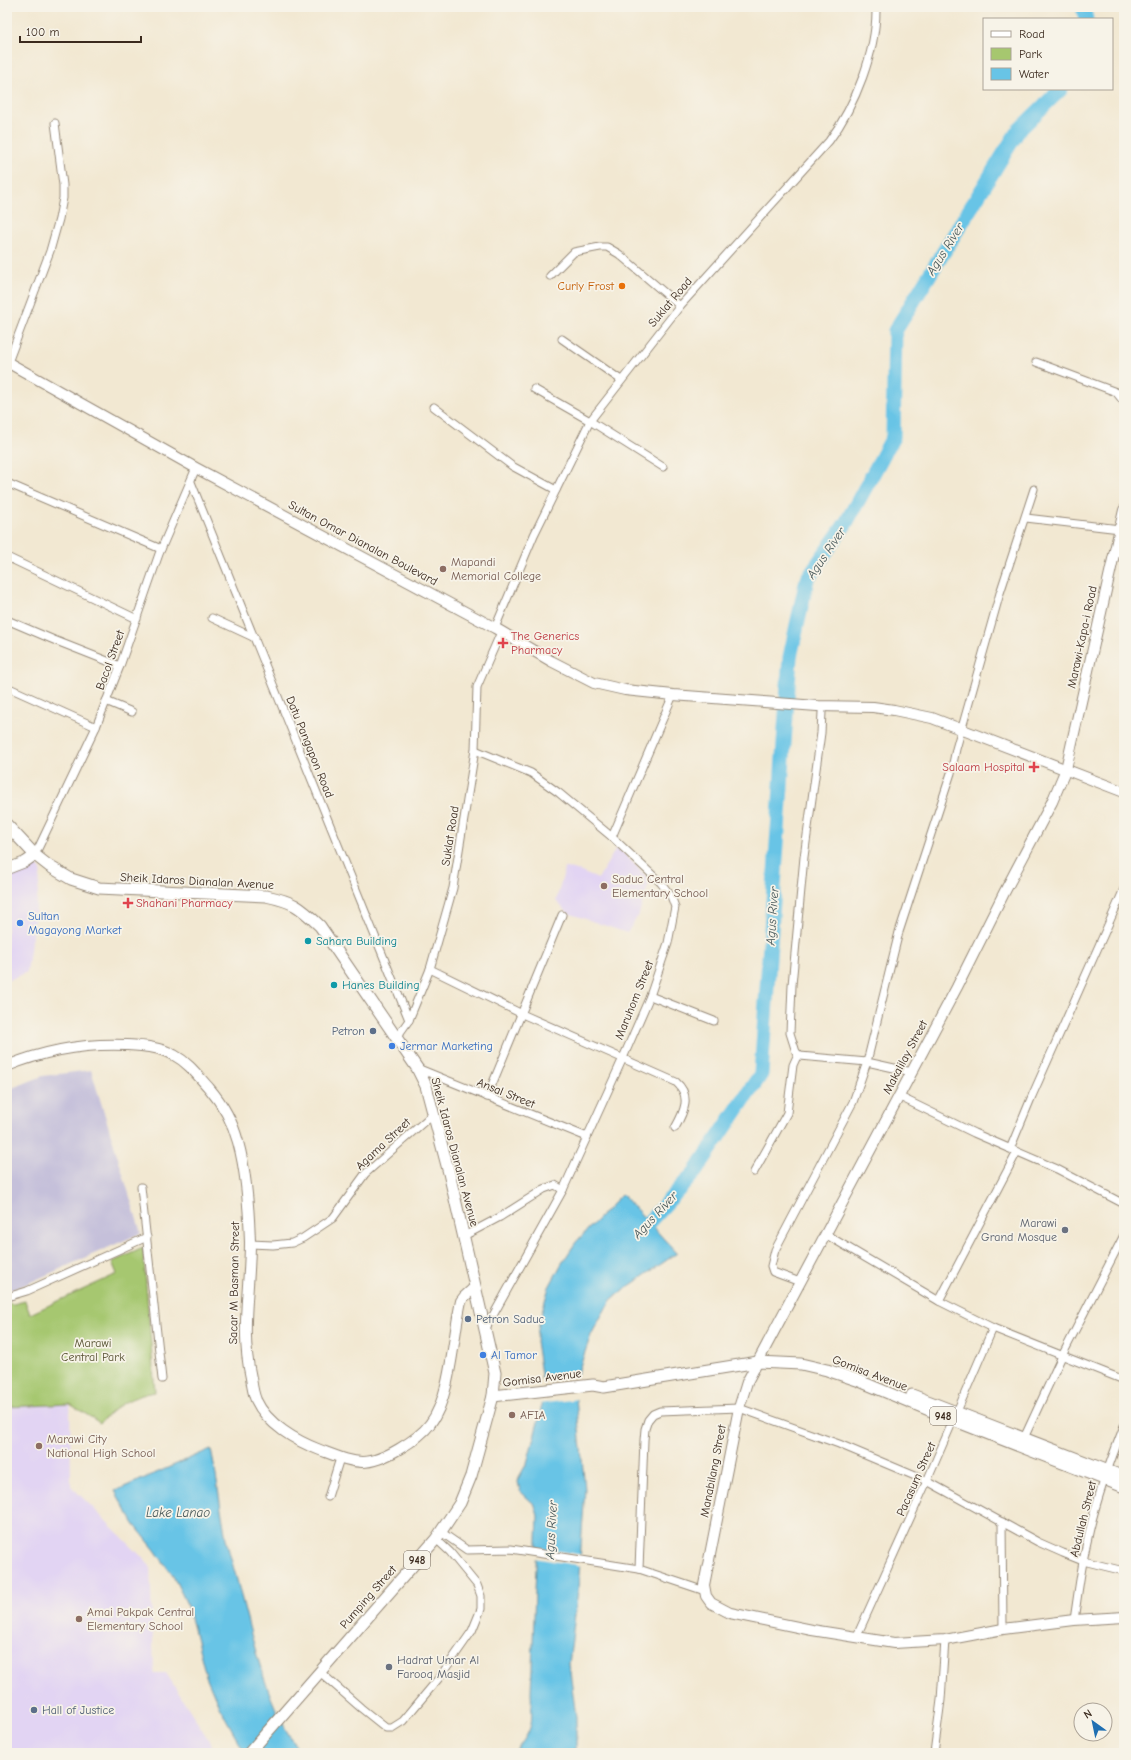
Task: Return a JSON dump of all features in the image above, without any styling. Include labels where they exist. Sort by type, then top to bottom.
[{"type":"main road","name":"Sultan Omar Dianalan Boulevard","points":[[7,363],[196,468],[594,683],[625,690],[747,700],[820,709],[873,707],[894,710],[932,718],[961,731],[1066,769],[1124,792]]},
{"type":"main road","name":"Marawi-Kapa-i Road","points":[[1066,769],[1124,510]]},
{"type":"main road","name":"Makalilay Street","points":[[760,1358],[912,1072],[1049,808],[1066,769]]},
{"type":"main road","name":"Sheik Idaros Dianalan Avenue","points":[[7,825],[35,855],[49,866],[71,879],[99,888],[266,896],[290,901],[304,911],[320,926],[418,1068],[426,1086],[434,1113],[486,1328],[495,1373],[494,1396]]},
{"type":"main road","points":[[7,869],[25,862],[35,855]]},
{"type":"main road","name":"Sacar M Basman Street","points":[[7,1066],[49,1051],[103,1044],[138,1046],[165,1050],[188,1064],[217,1097],[228,1116],[238,1140],[248,1191],[250,1244],[245,1337],[247,1362],[257,1401],[268,1416],[284,1432],[315,1448],[340,1458],[358,1463],[386,1456],[409,1443],[429,1426],[440,1405],[455,1340],[461,1301],[475,1286]]},
{"type":"main road","name":"Gomisa Avenue","points":[[494,1396],[590,1385],[604,1380],[760,1358],[801,1357],[859,1374],[955,1417],[1105,1474],[1124,1477]]},
{"type":"main road","name":"Manabilang Street","points":[[705,1593],[705,1578],[739,1408],[747,1382],[760,1358]]},
{"type":"main road","name":"Pumping Street","points":[[249,1753],[438,1535],[452,1516],[467,1489],[494,1396]]},
{"type":"main road","name":"Gomisa Avenue","points":[[955,1417],[1024,1438],[1105,1474],[1124,1487]]},
{"type":"main road","points":[[705,1593],[711,1603],[730,1613],[856,1638],[894,1643],[945,1640],[1002,1629],[1074,1620],[1124,1617]]},
{"type":"street","name":"Suklat Road","points":[[397,1037],[409,1020],[430,969],[453,888],[475,750],[477,687],[534,535],[590,421],[680,306],[829,141],[842,124],[872,51],[876,22],[876,7]]},
{"type":"street","points":[[7,363],[50,251],[59,219],[63,198],[63,185],[55,123]]},
{"type":"street","points":[[550,276],[574,252],[600,246],[607,247],[618,254],[680,306]]},
{"type":"street","points":[[562,339],[621,380]]},
{"type":"street","points":[[1036,362],[1116,392],[1124,402]]},
{"type":"street","points":[[534,389],[590,421],[663,467]]},
{"type":"street","points":[[434,407],[512,466],[556,490]]},
{"type":"street","name":"Bacol Street","points":[[35,855],[96,727],[120,666],[161,549],[196,468]]},
{"type":"street","name":"Datu Pangapon Road","points":[[191,482],[409,1020]]},
{"type":"street","points":[[7,483],[161,549]]},
{"type":"street","points":[[800,1282],[773,1272],[771,1266],[773,1257],[784,1232],[853,1102],[866,1062],[898,932],[947,784],[1012,552],[1026,518],[1034,489]]},
{"type":"street","points":[[1026,518],[1120,529]]},
{"type":"street","points":[[7,557],[137,619]]},
{"type":"street","points":[[212,618],[254,638]]},
{"type":"street","points":[[7,620],[120,666]]},
{"type":"street","points":[[7,687],[96,727]]},
{"type":"street","points":[[612,837],[674,695]]},
{"type":"street","points":[[106,701],[132,712]]},
{"type":"street","points":[[820,709],[821,733],[804,857],[792,985],[790,1033],[796,1052],[800,1056],[866,1062],[912,1072]]},
{"type":"street","name":"Maruhom Street","points":[[475,750],[531,774],[559,793],[612,837],[661,883],[673,900],[674,915],[668,943],[650,996],[587,1138],[563,1190],[486,1328]]},
{"type":"street","points":[[939,1301],[1014,1150],[1032,1096],[1124,889]]},
{"type":"street","points":[[487,1097],[562,915]]},
{"type":"street","points":[[430,969],[522,1014],[676,1082],[685,1094],[685,1102],[680,1119],[675,1128]]},
{"type":"street","points":[[650,996],[714,1021]]},
{"type":"street","points":[[754,1172],[787,1113],[793,1065],[798,1054]]},
{"type":"street","name":"Ansal Street","points":[[418,1068],[587,1138]]},
{"type":"street","points":[[898,1096],[1057,1169],[1124,1204]]},
{"type":"street","name":"Agama Street","points":[[250,1244],[273,1245],[292,1243],[303,1238],[333,1218],[366,1174],[434,1113]]},
{"type":"street","points":[[464,1236],[500,1217],[544,1189],[555,1185],[563,1190]]},
{"type":"street","points":[[141,1187],[162,1378]]},
{"type":"street","points":[[825,1234],[939,1301],[994,1328],[1124,1380]]},
{"type":"street","points":[[1024,1438],[1062,1356],[1124,1235]]},
{"type":"street","points":[[7,1297],[27,1291],[147,1237]]},
{"type":"street","name":"Pacasum Street","points":[[856,1638],[994,1328]]},
{"type":"street","points":[[640,1569],[644,1440],[645,1428],[648,1420],[653,1414],[672,1410],[739,1408],[839,1444],[927,1481],[1050,1548],[1083,1561],[1124,1571]]},
{"type":"street","name":"Abdullah Street","points":[[1074,1620],[1083,1561],[1091,1526],[1105,1474],[1124,1426]]},
{"type":"street","points":[[328,1497],[340,1458]]},
{"type":"street","points":[[1002,1522],[1002,1629]]},
{"type":"street","points":[[438,1535],[467,1550],[511,1549],[640,1569],[705,1593]]},
{"type":"street","points":[[320,1672],[386,1728],[395,1727],[408,1715],[460,1650],[472,1632],[481,1609],[481,1596],[477,1584],[438,1535]]},
{"type":"street","points":[[934,1753],[941,1700],[945,1640]]},
{"type":"shaded area","name":"Saduc Central Elementary School","points":[[617,847],[650,880],[639,914],[627,933],[568,913],[556,901],[565,868],[574,869],[598,879]]},
{"type":"shaded area","name":"Sultan Magayong Market","points":[[34,862],[41,870],[27,972],[7,981],[7,873]]},
{"type":"shaded area","points":[[91,1070],[141,1233],[17,1288],[10,1290],[7,1289],[7,1090],[43,1076]]},
{"type":"shaded area","points":[[70,1404],[71,1486],[150,1565],[154,1673],[166,1673],[217,1753],[7,1753],[7,1407]]},
{"type":"green space","name":"Marawi Central Park","points":[[143,1248],[155,1392],[139,1396],[125,1402],[112,1411],[100,1423],[70,1404],[7,1407],[7,1303],[13,1304],[25,1301],[30,1314],[117,1274],[112,1262]]},
{"type":"water","points":[[622,1194],[677,1253],[611,1300],[591,1335],[579,1369],[576,1399],[585,1489],[578,1590],[569,1664],[576,1717],[576,1753],[514,1753],[526,1737],[532,1718],[531,1692],[538,1516],[535,1505],[520,1491],[518,1482],[519,1477],[527,1463],[541,1411],[541,1374],[536,1341],[540,1318],[549,1287],[562,1263],[576,1242]]},
{"type":"water","name":"Lake Lanao","points":[[211,1449],[227,1543],[263,1676],[289,1736],[301,1753],[245,1753],[219,1706],[206,1676],[185,1600],[173,1576],[155,1550],[134,1524],[115,1491]]},
{"type":"pier","points":[[581,1374],[578,1399],[539,1404],[539,1379]]},
{"type":"pier","points":[[535,1547],[583,1555],[582,1566],[534,1558]]},
{"type":"waterway","name":"Agus River","points":[[1083,7],[1086,18]]},
{"type":"waterway","name":"Agus River","points":[[634,1238],[695,1172],[761,1074],[790,657],[807,579],[846,523],[893,437],[895,331],[1018,131],[1060,90]]},
{"type":"place","name":"Curly Frost","points":[[622,286]]},
{"type":"place","name":"Mapandi Memorial College","points":[[443,569]]},
{"type":"place","name":"The Generics Pharmacy","points":[[503,643]]},
{"type":"place","name":"Salaam Hospital","points":[[1034,767]]},
{"type":"place","name":"Saduc Central Elementary School","points":[[604,886]]},
{"type":"place","name":"Shahani Pharmacy","points":[[128,903]]},
{"type":"place","name":"Sultan Magayong Market","points":[[20,923]]},
{"type":"place","name":"Sahara Building","points":[[308,941]]},
{"type":"place","name":"Hanes Building","points":[[334,985]]},
{"type":"place","name":"Petron","points":[[373,1031]]},
{"type":"place","name":"Jermar Marketing","points":[[392,1046]]},
{"type":"place","name":"Marawi Grand Mosque","points":[[1065,1230]]},
{"type":"place","name":"Petron Saduc","points":[[468,1319]]},
{"type":"place","name":"Al Tamor","points":[[483,1355]]},
{"type":"place","name":"AFIA","points":[[512,1415]]},
{"type":"place","name":"Marawi City National High School","points":[[39,1446]]},
{"type":"place","name":"Amai Pakpak Central Elementary School","points":[[79,1619]]},
{"type":"place","name":"Hadrat Umar Al Farooq Masjid","points":[[389,1667]]},
{"type":"place","name":"Hall of Justice","points":[[34,1710]]}]
